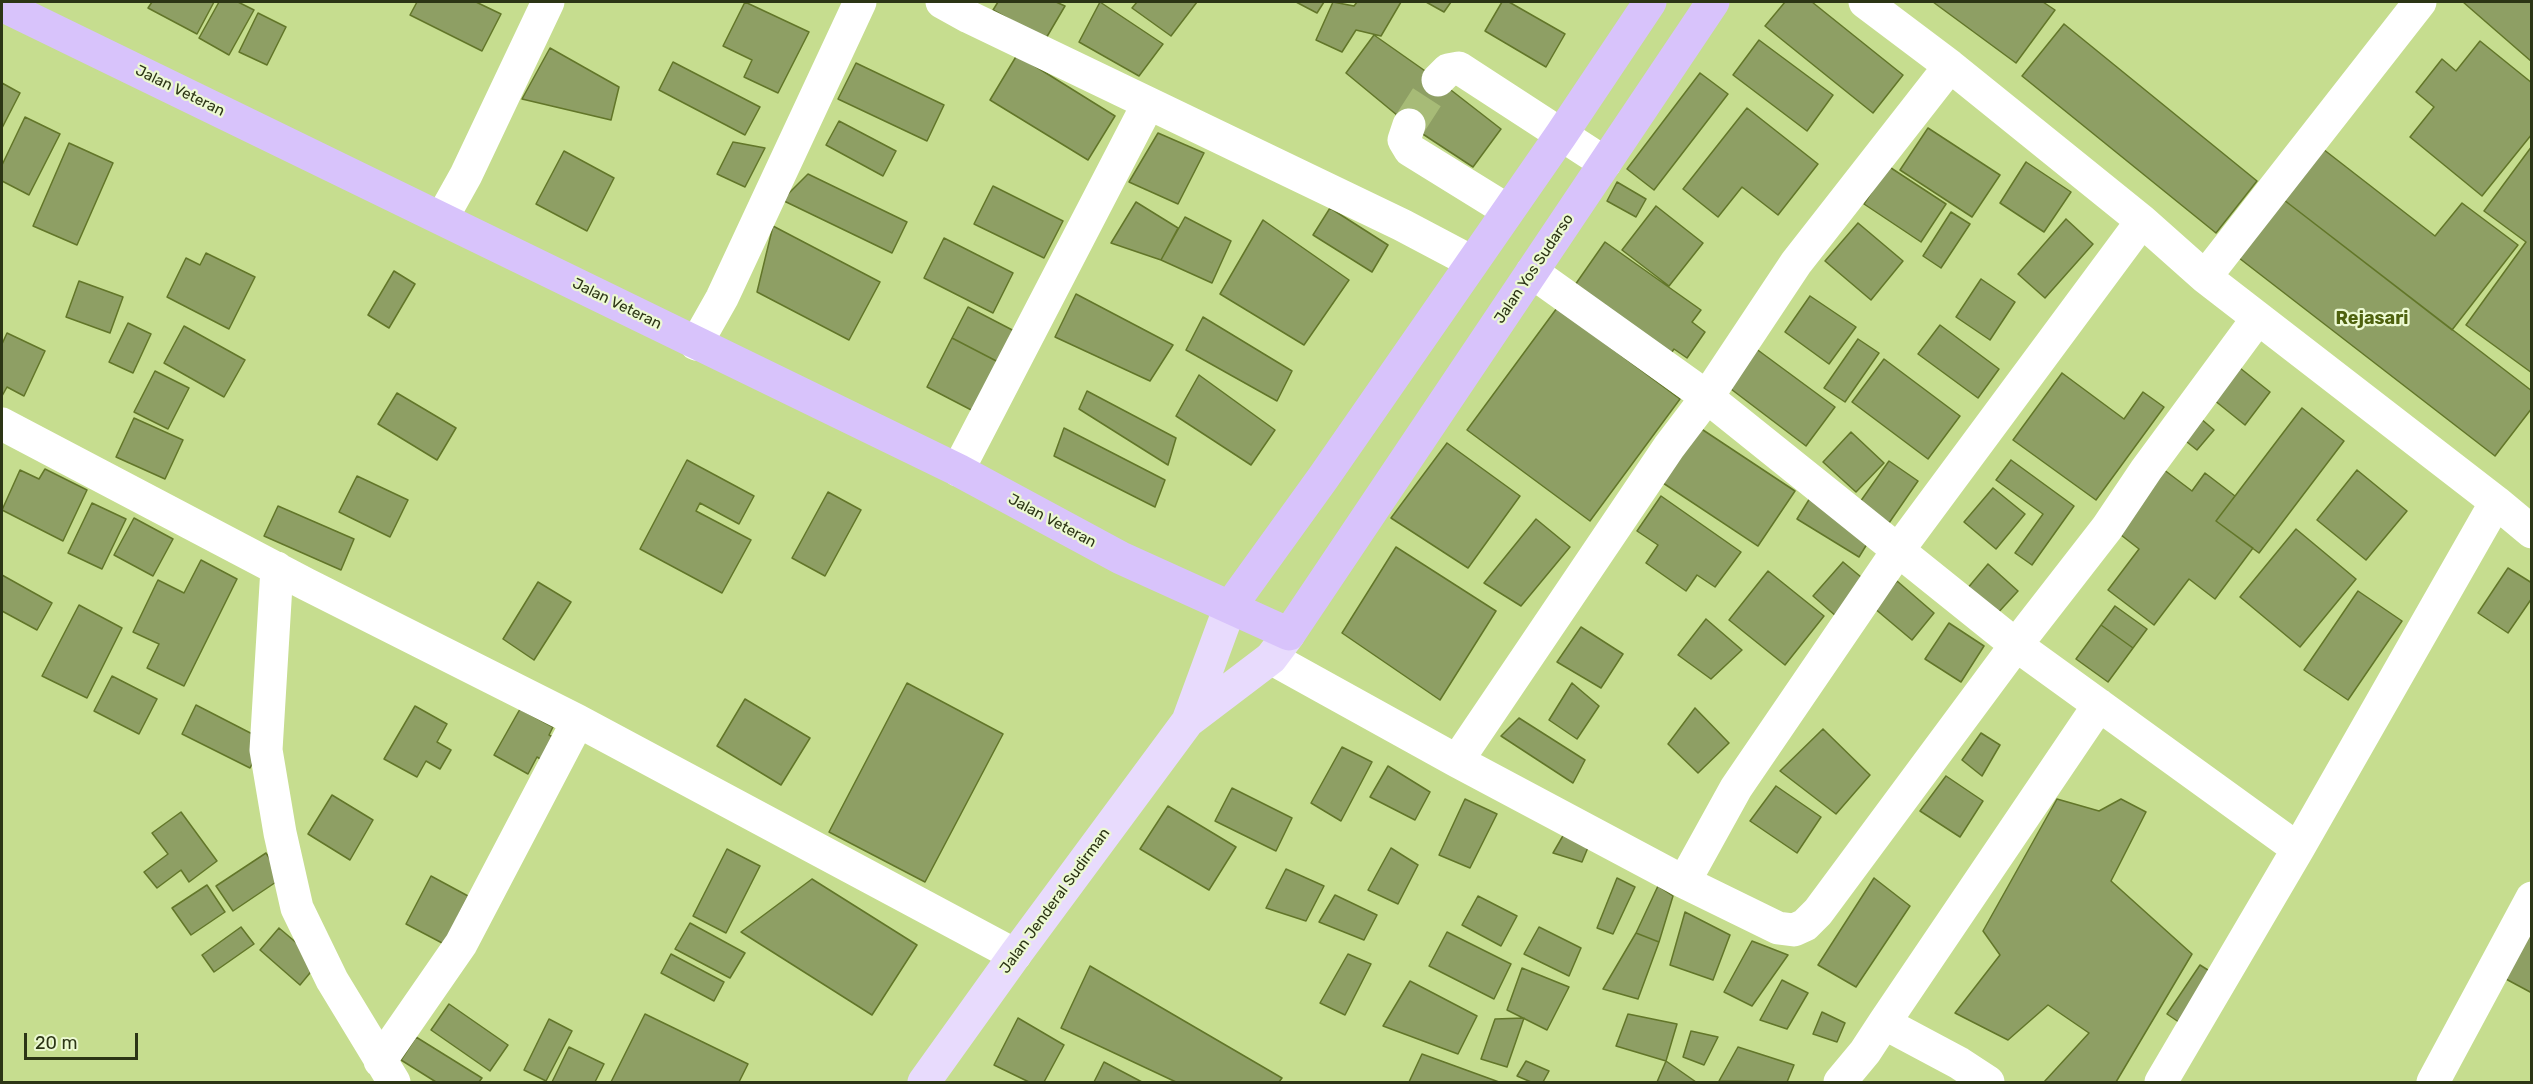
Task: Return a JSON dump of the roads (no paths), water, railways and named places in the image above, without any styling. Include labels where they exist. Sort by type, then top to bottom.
[{"type":"highway","points":[[1230,607],[1323,478],[1561,135],[1650,2]]},
{"type":"highway","name":"Jalan Yos Sudarso","points":[[1280,646],[1713,2]]},
{"type":"highway","name":"Jalan Veteran","points":[[2,5],[958,470],[1121,558],[1230,607],[1280,646]]},
{"type":"main road","points":[[1188,721],[1230,607]]},
{"type":"main road","points":[[1188,721],[1280,646]]},
{"type":"main road","name":"Jalan Jenderal Sudirman","points":[[924,1083],[1015,955],[1188,721]]},
{"type":"street","points":[[442,218],[466,174],[548,2]]},
{"type":"street","points":[[696,344],[722,298],[861,2]]},
{"type":"street","points":[[1865,2],[1950,66],[2142,221],[2205,277],[2532,532]]},
{"type":"street","points":[[2205,277],[2420,2]]},
{"type":"street","points":[[963,7],[1148,104],[1402,225],[1472,262]]},
{"type":"street","points":[[1457,761],[1669,447],[1707,397],[1796,263],[1950,66]]},
{"type":"street","points":[[1438,80],[1448,70],[1459,68],[1605,163]]},
{"type":"street","points":[[958,470],[1148,104]]},
{"type":"street","points":[[1409,125],[1404,140],[1410,150],[1507,210]]},
{"type":"street","points":[[1684,882],[1736,788],[1899,549],[2142,221]]},
{"type":"street","points":[[1532,272],[1707,397],[2016,645],[2298,849]]},
{"type":"street","points":[[1280,646],[1457,761],[1684,882],[1778,928],[1794,930],[1805,925],[1818,912],[2016,645],[2107,528],[2146,470],[2258,318]]},
{"type":"street","points":[[2,424],[276,568],[578,721],[1015,955]]},
{"type":"street","points":[[2161,1083],[2496,502]]},
{"type":"street","points":[[276,568],[266,750],[280,833],[297,908],[332,980],[387,1072],[460,944],[578,721]]},
{"type":"street","points":[[1840,1083],[1865,1052],[2099,705]]},
{"type":"street","points":[[2433,1083],[2532,898]]},
{"type":"street","points":[[1884,1023],[1959,1063],[1988,1083]]},
{"type":"tunnel","points":[[1409,125],[1438,80]]},
{"type":"district","name":"Rejasari","points":[[2372,319]]}]
